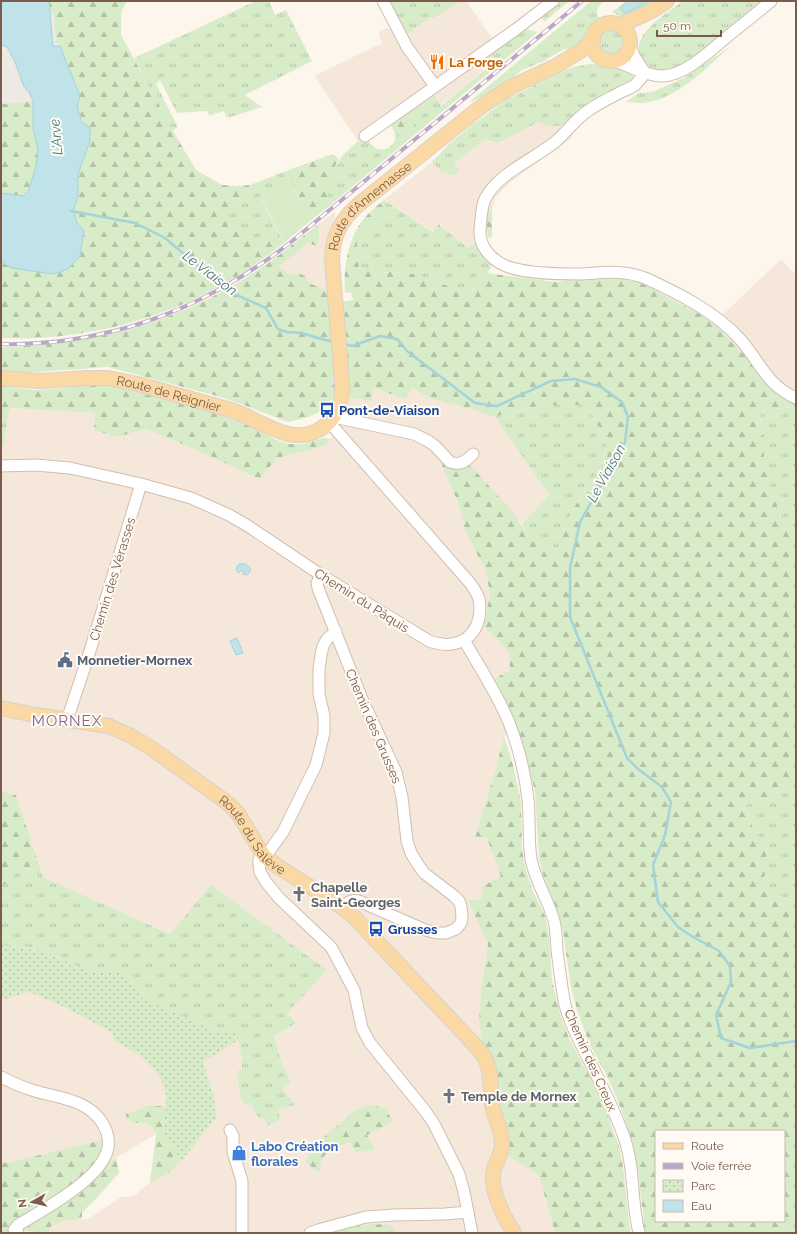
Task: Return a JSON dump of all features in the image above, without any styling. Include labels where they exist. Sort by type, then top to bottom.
[{"type":"main road","name":"Route d'Annemasse","points":[[334,415],[342,390],[342,382],[332,259],[334,240],[337,232],[349,213],[482,106],[513,86],[556,66],[582,50],[593,40],[595,33],[601,27],[608,24],[617,25],[625,22],[654,10],[666,1]]},
{"type":"main road","name":"Route d'Annemasse","points":[[556,66],[586,59],[619,60],[628,51],[630,42],[638,29],[651,16],[654,10]]},
{"type":"main road","points":[[617,25],[626,30],[630,42]]},
{"type":"main road","points":[[593,40],[594,50],[607,60]]},
{"type":"main road","name":"Route de Reignier","points":[[1,378],[40,381],[108,378],[127,381],[240,413],[280,432],[293,435],[306,435],[312,433],[322,428],[334,415]]},
{"type":"main road","name":"Route du Salève","points":[[1,708],[115,728],[131,736],[162,755],[229,804],[239,815],[264,855],[277,866],[344,908],[372,935],[484,1056],[488,1068],[491,1102],[502,1141],[501,1151],[494,1171],[494,1185],[501,1207],[514,1233]]},
{"type":"street","points":[[383,1],[406,47],[435,86]]},
{"type":"street","points":[[365,136],[515,30],[553,1]]},
{"type":"street","points":[[607,60],[662,76],[675,74],[702,58],[771,1]]},
{"type":"street","points":[[630,42],[634,56],[645,72]]},
{"type":"street","points":[[645,72],[634,85],[588,111],[574,122],[556,141],[500,181],[485,199],[481,216],[480,235],[483,244],[492,257],[502,264],[514,268],[530,271],[565,273],[620,272],[637,276],[665,288],[717,318],[739,338],[754,355],[763,371],[774,384],[781,391],[796,398]]},
{"type":"street","points":[[334,415],[414,434],[431,443],[453,464],[461,463],[473,454]]},
{"type":"street","points":[[334,415],[470,583],[478,597],[480,614],[474,631],[464,640]]},
{"type":"street","name":"Chemin du Pâquis","points":[[1,466],[36,465],[70,468],[187,496],[229,515],[429,641],[448,645],[464,640]]},
{"type":"street","name":"Chemin des Vérasses","points":[[67,720],[141,484]]},
{"type":"street","name":"Chemin des Grusses","points":[[321,574],[317,583],[318,588],[362,699],[396,772],[402,797],[407,842],[410,851],[413,858],[424,873],[454,896],[458,901],[461,906],[462,918],[461,923],[456,929],[446,933],[437,933],[426,930],[359,901],[350,901],[344,908]]},
{"type":"street","points":[[336,631],[327,639],[321,655],[319,694],[324,716],[324,733],[316,765],[283,832],[259,860],[260,872],[279,898],[331,947],[354,990],[362,1028],[370,1044],[426,1112],[434,1124],[459,1174],[472,1233]]},
{"type":"street","name":"Chemin des Creux","points":[[464,640],[507,719],[522,766],[528,799],[531,858],[537,881],[554,921],[562,991],[566,1007],[579,1040],[611,1103],[626,1142],[632,1168],[639,1233]]},
{"type":"street","points":[[1,1077],[31,1090],[72,1101],[83,1106],[95,1113],[106,1130],[108,1137],[109,1147],[105,1158],[99,1167],[79,1186],[18,1225],[14,1230],[18,1233]]},
{"type":"street","points":[[230,1130],[233,1136],[233,1152],[242,1181],[242,1233]]},
{"type":"street","points":[[310,1233],[366,1218],[394,1215],[468,1212]]},
{"type":"shaded area","points":[[461,1],[466,1],[496,44],[486,69],[440,106],[430,91],[358,141],[314,76],[382,43],[379,36],[381,30],[432,17],[434,19]]},
{"type":"shaded area","points":[[54,12],[56,42],[60,46],[53,46],[50,13]]},
{"type":"shaded area","points":[[1,45],[7,47],[15,62],[24,87],[29,92],[33,101],[1,104]]},
{"type":"shaded area","points":[[538,122],[560,126],[566,124],[579,125],[569,140],[508,184],[495,199],[492,210],[488,211],[487,232],[468,248],[440,224],[434,232],[384,200],[432,162],[441,172],[485,140],[500,143]]},
{"type":"shaded area","points":[[336,211],[327,254],[329,291],[308,283],[298,273],[290,275],[277,266],[296,254],[309,243],[319,240],[318,224]]},
{"type":"shaded area","points":[[781,259],[796,275],[796,399],[792,403],[776,394],[749,360],[722,331],[713,324]]},
{"type":"shaded area","points":[[412,386],[431,399],[454,404],[495,417],[549,495],[522,524],[470,466],[459,469],[449,469],[440,457],[438,458],[457,500],[465,531],[485,569],[490,593],[484,627],[509,652],[510,670],[494,679],[507,703],[518,730],[504,736],[496,768],[475,835],[487,838],[501,876],[483,886],[481,900],[469,901],[488,944],[482,984],[507,1155],[539,1174],[555,1233],[48,1233],[51,1226],[66,1221],[88,1219],[121,1197],[134,1196],[150,1183],[168,1174],[163,1130],[104,1165],[102,1140],[7,1163],[1,1162],[1,945],[237,1033],[242,1058],[242,1068],[236,1072],[240,1093],[243,1103],[251,1105],[260,1120],[277,1109],[295,1105],[283,1089],[291,1082],[282,1064],[274,1036],[296,1023],[287,1013],[170,934],[43,877],[16,795],[1,791],[1,445],[4,445],[9,408],[95,413],[94,429],[117,437],[146,429],[199,451],[277,458],[325,446],[330,439],[350,398],[372,401],[374,388],[405,399]]},
{"type":"green space","points":[[49,1],[127,1],[121,12],[121,35],[196,170],[222,185],[250,185],[227,217],[232,229],[262,242],[281,238],[284,243],[252,267],[219,287],[160,313],[98,331],[66,336],[1,338],[1,261],[11,268],[52,274],[80,256],[84,230],[78,225],[73,211],[78,196],[78,174],[90,141],[77,107],[80,96],[60,46],[56,42],[54,13],[50,13]]},
{"type":"green space","points":[[256,1],[269,1],[275,15],[286,10],[312,61],[245,95],[262,107],[227,118],[224,111],[210,115],[207,111],[177,113],[160,80],[156,84],[178,127],[172,131],[134,58]]},
{"type":"green space","points":[[383,1],[461,1],[433,19],[432,17],[401,38]]},
{"type":"green space","points":[[561,1],[569,1],[544,22],[541,16]]},
{"type":"green space","points":[[591,1],[604,1],[598,10],[600,20],[590,29],[586,38],[575,48],[564,49],[544,61],[522,70],[504,85],[468,103]]},
{"type":"green space","points":[[626,1],[654,1],[639,10],[627,14],[617,15],[612,12]]},
{"type":"green space","points":[[683,1],[764,1],[680,68],[657,72],[647,65],[640,56],[639,46],[642,37],[648,28],[657,20]]},
{"type":"green space","points":[[522,29],[538,32],[328,207],[329,184],[332,174],[341,158],[347,151],[365,136],[376,148],[388,148],[393,144],[395,139],[391,124],[393,122],[398,130],[400,142],[415,129],[399,111],[430,90],[441,106],[485,70],[476,58]]},
{"type":"green space","points":[[611,29],[620,33],[624,42],[620,51],[611,55],[602,51],[598,42],[602,33]]},
{"type":"green space","points":[[731,46],[701,73],[678,90],[654,101],[641,103],[626,102],[639,93],[652,92],[684,78]]},
{"type":"green space","points":[[589,64],[621,69],[632,74],[633,77],[630,83],[566,124],[552,126],[544,125],[538,122],[499,143],[485,140],[454,163],[459,171],[455,175],[441,172],[432,162],[448,145],[472,125],[509,98],[570,68]]},
{"type":"green space","points":[[33,101],[33,128],[38,150],[36,166],[28,192],[23,196],[1,193],[1,104]]},
{"type":"green space","points":[[404,115],[415,125],[413,126],[415,129],[400,142],[398,130],[393,122]]},
{"type":"green space","points":[[333,154],[339,159],[333,170],[330,182],[328,207],[310,221],[286,171]]},
{"type":"green space","points":[[286,171],[290,179],[262,200],[281,238],[263,243],[232,229],[226,217],[250,185]]},
{"type":"green space","points":[[290,179],[310,221],[284,243],[262,199]]},
{"type":"green space","points":[[384,200],[433,232],[439,224],[468,248],[477,241],[490,263],[491,268],[477,287],[473,290],[465,292],[414,274],[391,272],[379,273],[359,269],[357,243],[383,212]]},
{"type":"green space","points":[[384,200],[384,212],[357,243],[359,269],[379,273],[391,272],[414,274],[465,292],[469,292],[475,288],[487,273],[555,282],[615,277],[641,283],[700,314],[722,331],[749,360],[776,394],[792,403],[792,407],[760,411],[765,469],[782,521],[787,528],[796,528],[796,791],[788,789],[781,791],[774,795],[767,806],[760,809],[755,799],[745,806],[748,820],[767,850],[763,891],[796,902],[796,1233],[645,1233],[638,1169],[631,1139],[609,1080],[589,1043],[577,1010],[571,988],[560,918],[544,878],[539,859],[535,792],[527,759],[518,730],[507,703],[494,679],[510,670],[509,652],[484,627],[490,593],[485,569],[465,531],[457,500],[438,458],[439,457],[449,469],[459,469],[470,465],[511,510],[528,534],[554,552],[575,506],[601,468],[607,446],[593,415],[581,405],[543,405],[510,412],[495,417],[454,404],[431,399],[412,387],[405,399],[374,388],[372,401],[350,398],[341,302],[353,300],[351,293],[345,292],[346,264],[350,245],[358,228],[368,214]]},
{"type":"green space","points":[[488,210],[492,210],[492,238],[488,237],[486,221]]},
{"type":"green space","points":[[318,224],[319,240],[316,246],[309,243],[278,266],[290,275],[298,273],[305,276],[309,283],[329,291],[337,386],[334,397],[321,411],[309,417],[288,422],[217,396],[108,367],[24,373],[1,370],[1,347],[67,342],[99,336],[131,329],[192,307],[250,275],[285,251]]},
{"type":"green space","points":[[86,384],[106,385],[130,389],[217,414],[243,423],[279,441],[290,444],[303,444],[324,438],[330,439],[325,446],[277,458],[260,479],[146,429],[117,437],[94,430],[95,413],[10,408],[9,413],[1,414],[1,386],[36,390],[64,388]]},
{"type":"green space","points":[[1,399],[22,408],[9,408],[4,445],[1,444]]},
{"type":"green space","points":[[792,403],[796,404],[796,528],[787,528],[782,521],[764,469],[760,411],[791,407]]},
{"type":"green space","points":[[543,405],[581,405],[593,415],[607,446],[601,468],[575,506],[554,553],[528,534],[522,524],[549,495],[495,417],[510,412]]},
{"type":"green space","points":[[504,736],[513,765],[521,802],[522,849],[525,867],[532,889],[545,916],[549,936],[552,980],[560,1014],[569,1038],[602,1100],[620,1149],[631,1233],[555,1233],[539,1175],[507,1155],[498,1111],[492,1057],[483,1044],[479,1020],[482,984],[488,944],[468,900],[481,900],[483,886],[501,876],[487,838],[475,836],[496,768]]},
{"type":"green space","points":[[788,789],[796,791],[796,902],[763,891],[767,850],[748,820],[745,806],[755,799],[760,808],[767,806],[774,795]]},
{"type":"green space","points":[[1,791],[16,795],[42,874],[18,864],[9,882],[1,887]]},
{"type":"green space","points":[[18,864],[42,874],[43,877],[170,934],[211,885],[327,970],[287,1013],[296,1023],[274,1036],[282,1064],[291,1082],[283,1089],[295,1105],[278,1109],[280,1120],[268,1125],[263,1118],[260,1120],[251,1105],[243,1103],[236,1072],[242,1068],[242,1058],[237,1034],[216,1032],[142,998],[132,981],[122,971],[92,973],[41,950],[1,945],[1,887],[9,882]]},
{"type":"green space","points":[[1,945],[41,950],[92,973],[122,971],[132,981],[142,998],[216,1032],[237,1033],[238,1040],[203,1062],[214,1096],[216,1118],[181,1161],[163,1130],[166,1095],[162,1081],[153,1068],[139,1055],[114,1040],[113,1033],[65,1007],[29,992],[6,999],[1,998]]},
{"type":"green space","points":[[151,1105],[166,1107],[163,1130],[181,1161],[168,1174],[150,1183],[156,1134],[152,1127],[145,1123],[135,1123],[126,1119],[126,1114]]},
{"type":"green space","points":[[373,1105],[386,1109],[393,1122],[367,1135],[375,1150],[355,1152],[350,1142],[336,1147],[328,1152],[320,1164],[322,1169],[318,1172],[305,1162],[315,1145],[351,1114],[363,1107]]},
{"type":"green space","points":[[102,1140],[102,1154],[77,1183],[17,1219],[10,1229],[12,1233],[1,1233],[1,1162],[7,1163]]},
{"type":"green space","points":[[116,1158],[119,1173],[82,1212],[82,1219],[66,1221],[51,1226],[48,1233],[24,1231],[21,1228],[104,1165]]},
{"type":"green space","points":[[373,1224],[391,1225],[396,1233],[328,1233],[336,1230]]},
{"type":"water","name":"L'Arve","points":[[1,1],[49,1],[53,46],[60,46],[80,96],[77,107],[82,122],[90,128],[90,141],[78,174],[78,196],[73,211],[78,225],[84,230],[80,256],[68,269],[52,274],[11,268],[1,261],[1,193],[23,196],[28,192],[36,166],[38,150],[33,128],[33,101],[29,92],[24,87],[15,62],[7,47],[1,45]]},
{"type":"water","points":[[628,1],[649,1],[624,13],[620,8]]},
{"type":"water","points":[[239,564],[246,564],[250,568],[250,572],[247,575],[243,574],[244,572],[242,571],[239,573],[236,569]]},
{"type":"water","points":[[237,638],[243,653],[236,655],[230,641]]},
{"type":"waterway","name":"Le Viaison","points":[[71,211],[135,223],[165,238],[228,291],[266,308],[278,329],[287,332],[302,333],[335,342]]},
{"type":"waterway","name":"Le Viaison","points":[[344,344],[352,346],[380,336],[397,339],[407,351],[475,403],[497,406],[551,381],[575,379],[601,387],[622,402],[628,417],[625,442],[580,522],[570,568],[570,617],[627,758],[638,769],[662,787],[671,802],[665,835],[653,865],[658,902],[678,927],[719,951],[730,966],[731,982],[716,1015],[721,1038],[750,1048],[796,1041]]},
{"type":"railway","points":[[1,344],[29,344],[57,341],[113,331],[167,314],[193,303],[237,279],[291,242],[582,1]]},
{"type":"place","name":"La Forge","points":[[437,62]]},
{"type":"place","name":"Pont-de-Viaison","points":[[327,410]]},
{"type":"place","name":"Monnetier-Mornex","points":[[65,660]]},
{"type":"place","name":"Chapelle Saint-Georges","points":[[299,894]]},
{"type":"place","name":"Grusses","points":[[376,929]]},
{"type":"place","name":"Temple de Mornex","points":[[449,1096]]},
{"type":"place","name":"Labo Création florales","points":[[239,1153]]},
{"type":"district","name":"MORNEX","points":[[67,721]]}]
